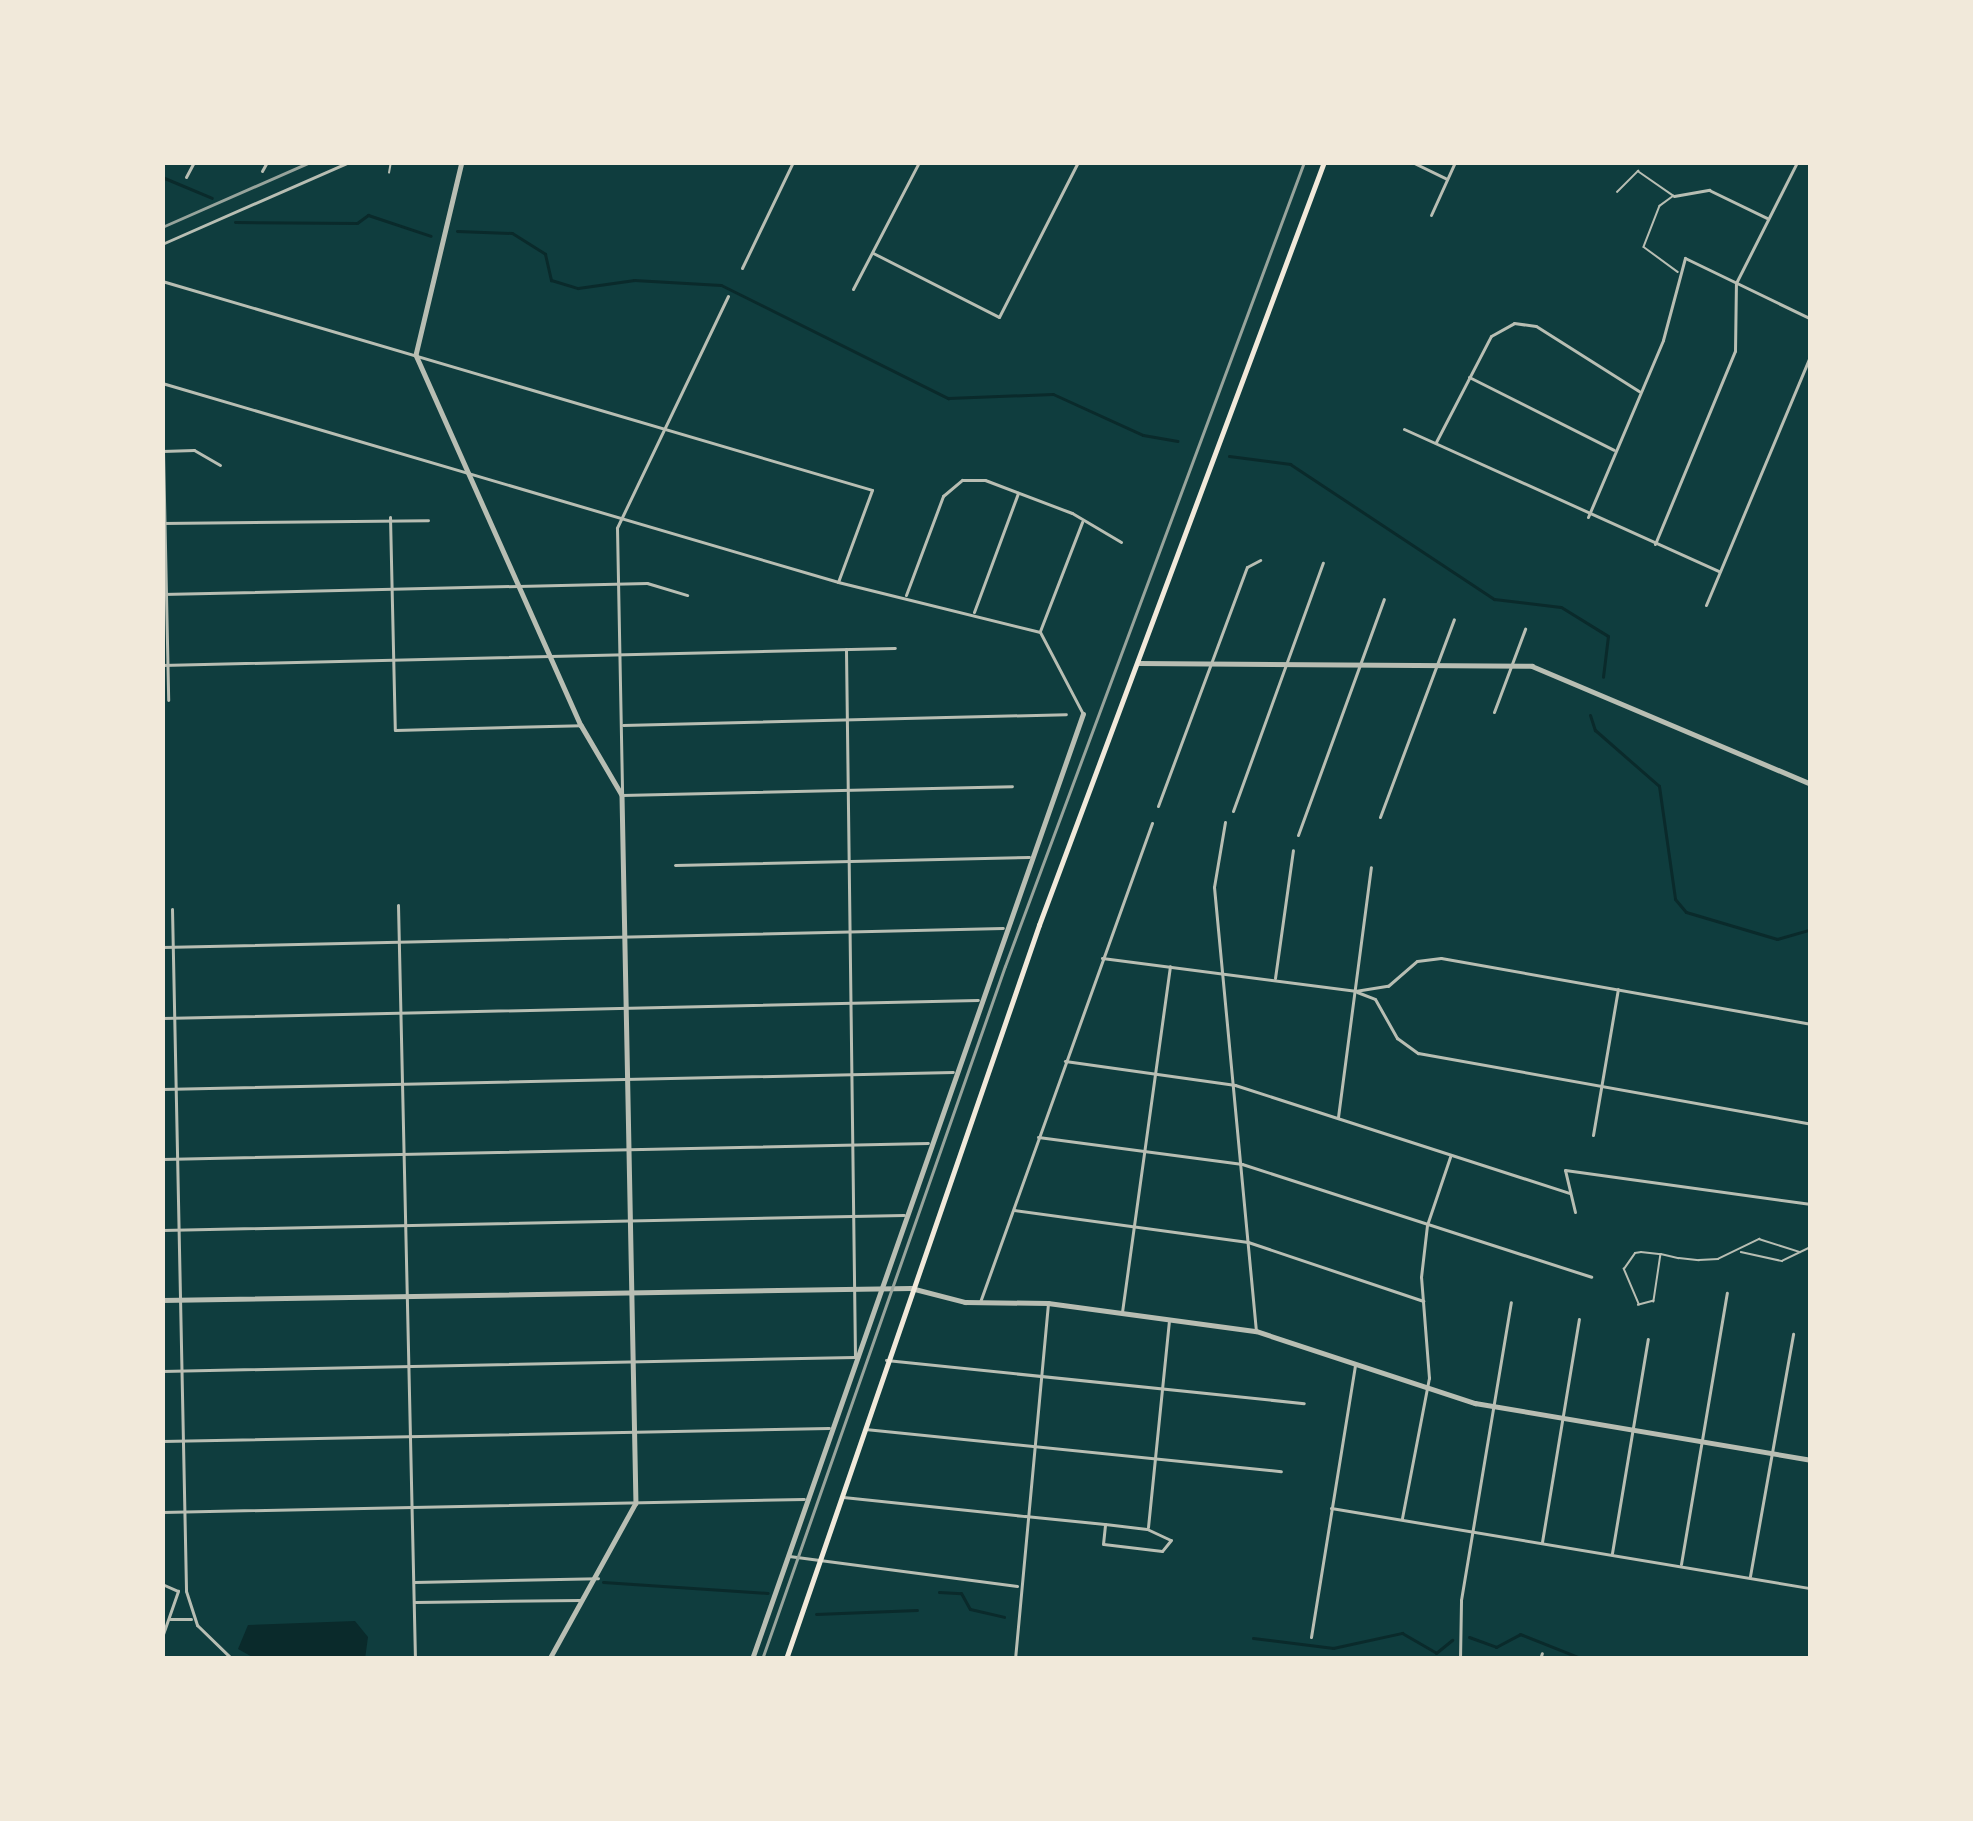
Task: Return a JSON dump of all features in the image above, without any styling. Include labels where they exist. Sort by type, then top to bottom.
[{"type":"main road","points":[[786,1659],[910,1288],[1324,162]]},
{"type":"street","points":[[186,177],[194,162]]},
{"type":"street","points":[[262,171],[267,162]]},
{"type":"street","points":[[162,244],[349,162]]},
{"type":"street","points":[[462,162],[416,355],[581,725],[622,795]]},
{"type":"street","points":[[742,268],[793,162]]},
{"type":"street","points":[[854,289],[920,162]]},
{"type":"street","points":[[873,253],[999,317],[1078,162]]},
{"type":"street","points":[[1412,162],[1447,179]]},
{"type":"street","points":[[1431,215],[1455,162]]},
{"type":"street","points":[[1654,544],[1736,351],[1736,283],[1797,162]]},
{"type":"street","points":[[1674,196],[1709,190],[1768,219]]},
{"type":"street","points":[[1588,517],[1669,321],[1685,258],[1811,319]]},
{"type":"street","points":[[162,281],[872,490],[838,582]]},
{"type":"street","points":[[550,1659],[636,1503],[619,654],[621,519],[728,296]]},
{"type":"street","points":[[1436,442],[1492,336],[1526,323],[1641,392]]},
{"type":"street","points":[[1706,605],[1811,353]]},
{"type":"street","points":[[1469,377],[1616,451]]},
{"type":"street","points":[[162,383],[838,582],[1040,632],[1083,714],[1003,928],[752,1659]]},
{"type":"street","points":[[1404,429],[1588,517],[1719,572]]},
{"type":"street","points":[[168,700],[163,452],[194,450],[220,465]]},
{"type":"street","points":[[905,596],[951,485],[973,478],[1084,519],[1121,542]]},
{"type":"street","points":[[973,614],[1018,493]]},
{"type":"street","points":[[390,517],[395,730],[581,725]]},
{"type":"street","points":[[1040,632],[1084,519]]},
{"type":"street","points":[[163,523],[428,520]]},
{"type":"street","points":[[1158,806],[1247,567],[1260,560]]},
{"type":"street","points":[[1233,812],[1323,563]]},
{"type":"street","points":[[164,594],[618,583],[687,595]]},
{"type":"street","points":[[1298,835],[1384,599]]},
{"type":"street","points":[[1380,817],[1454,619]]},
{"type":"street","points":[[1494,712],[1526,629]]},
{"type":"street","points":[[165,665],[895,648]]},
{"type":"street","points":[[846,649],[858,1286],[855,1358]]},
{"type":"street","points":[[1139,663],[1532,666],[1811,784]]},
{"type":"street","points":[[621,725],[1066,714]]},
{"type":"street","points":[[622,795],[1012,786]]},
{"type":"street","points":[[1225,822],[1214,887],[1256,1331]]},
{"type":"street","points":[[979,1303],[1152,823]]},
{"type":"street","points":[[1275,980],[1293,850]]},
{"type":"street","points":[[676,866],[1030,856]]},
{"type":"street","points":[[1338,1119],[1371,867]]},
{"type":"street","points":[[398,904],[415,1659]]},
{"type":"street","points":[[172,909],[186,1591],[194,1618],[230,1659]]},
{"type":"street","points":[[162,947],[1003,928]]},
{"type":"street","points":[[1102,958],[1355,991],[1375,999],[1397,1038],[1418,1054],[1811,1124]]},
{"type":"street","points":[[1355,991],[1388,986],[1427,958],[1811,1024]]},
{"type":"street","points":[[1121,1313],[1170,966]]},
{"type":"street","points":[[1593,1136],[1618,989]]},
{"type":"street","points":[[162,1018],[978,1000]]},
{"type":"street","points":[[1065,1061],[1234,1085],[1569,1193]]},
{"type":"street","points":[[162,1089],[953,1072]]},
{"type":"street","points":[[1038,1136],[1242,1164],[1591,1277]]},
{"type":"street","points":[[162,1159],[928,1143]]},
{"type":"street","points":[[1401,1520],[1425,1388],[1427,1225],[1451,1154]]},
{"type":"street","points":[[1575,1212],[1564,1170],[1811,1204]]},
{"type":"street","points":[[1012,1210],[1248,1242],[1423,1301]]},
{"type":"street","points":[[162,1230],[904,1214]]},
{"type":"street","points":[[162,1300],[910,1288],[979,1303],[1048,1303],[1256,1331],[1494,1406],[1811,1460]]},
{"type":"street","points":[[1680,1566],[1727,1293]]},
{"type":"street","points":[[1460,1659],[1472,1532],[1511,1301]]},
{"type":"street","points":[[1015,1659],[1018,1586],[1048,1303]]},
{"type":"street","points":[[1541,1544],[1579,1319]]},
{"type":"street","points":[[1148,1529],[1170,1320]]},
{"type":"street","points":[[1750,1578],[1793,1334]]},
{"type":"street","points":[[1611,1555],[1648,1339]]},
{"type":"street","points":[[162,1371],[855,1358]]},
{"type":"street","points":[[886,1360],[1304,1403]]},
{"type":"street","points":[[1311,1637],[1356,1364]]},
{"type":"street","points":[[162,1441],[831,1428]]},
{"type":"street","points":[[864,1429],[1281,1471]]},
{"type":"street","points":[[842,1497],[1105,1524],[1148,1529],[1170,1534],[1169,1545],[1103,1544],[1105,1524]]},
{"type":"street","points":[[162,1512],[806,1499]]},
{"type":"street","points":[[1331,1508],[1811,1588]]},
{"type":"street","points":[[787,1555],[818,1565],[1018,1586]]},
{"type":"street","points":[[412,1582],[598,1579]]},
{"type":"street","points":[[162,1584],[186,1591]]},
{"type":"street","points":[[162,1637],[178,1591]]},
{"type":"street","points":[[413,1602],[584,1601]]},
{"type":"street","points":[[168,1619],[194,1618]]},
{"type":"lane","points":[[388,173],[391,162]]},
{"type":"lane","points":[[1617,192],[1638,171],[1674,196],[1660,206],[1644,247],[1678,272]]},
{"type":"lane","points":[[1661,1254],[1654,1301],[1639,1305],[1626,1262],[1635,1253],[1661,1254],[1718,1259],[1759,1239],[1801,1252]]},
{"type":"lane","points":[[1738,1250],[1762,1261],[1811,1247]]},
{"type":"water","points":[[355,1621],[368,1637],[365,1659],[256,1659],[238,1649],[248,1625]]},
{"type":"waterway","points":[[162,177],[212,198]]},
{"type":"waterway","points":[[235,222],[357,223],[368,215],[431,236]]},
{"type":"waterway","points":[[457,231],[512,233],[545,254],[551,280],[578,288],[634,280],[721,285],[948,398],[1053,394],[1143,435],[1177,441]]},
{"type":"waterway","points":[[1229,456],[1290,464],[1494,599],[1561,607],[1608,636],[1603,677]]},
{"type":"waterway","points":[[1590,715],[1595,730],[1659,786],[1675,899],[1686,912],[1777,939],[1811,929]]},
{"type":"waterway","points":[[603,1582],[768,1593]]},
{"type":"waterway","points":[[939,1592],[961,1593],[970,1609],[1004,1617]]},
{"type":"waterway","points":[[816,1614],[917,1610]]},
{"type":"waterway","points":[[1253,1638],[1333,1648],[1402,1633],[1436,1653],[1452,1640]]},
{"type":"waterway","points":[[1469,1637],[1496,1647],[1520,1634],[1583,1659]]},
{"type":"railway","points":[[162,227],[310,162]]},
{"type":"railway","points":[[762,1659],[1005,966],[1304,162]]}]
